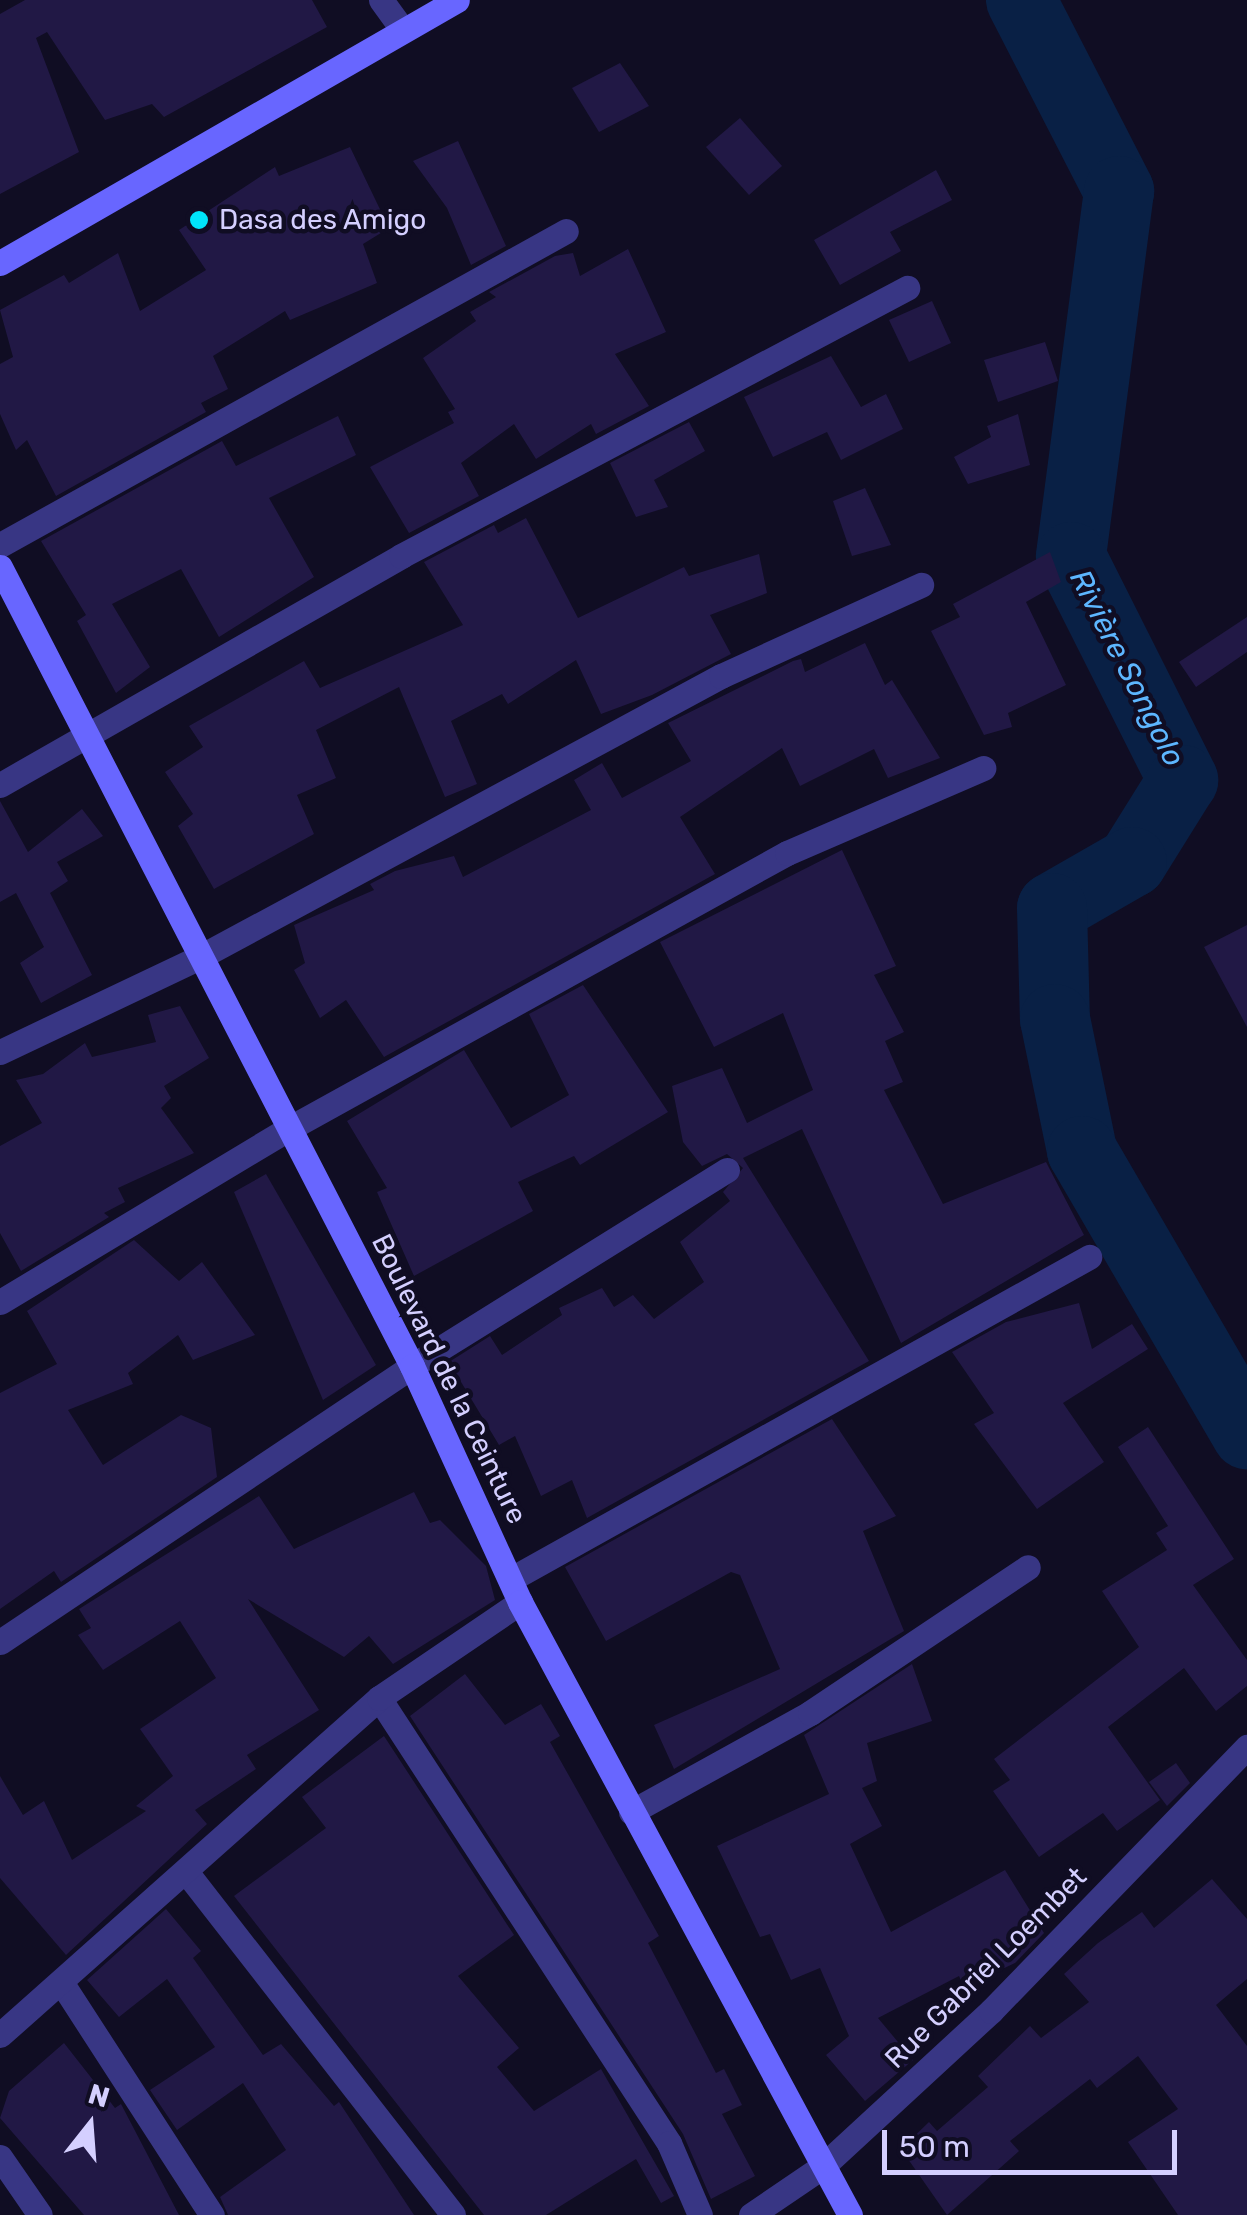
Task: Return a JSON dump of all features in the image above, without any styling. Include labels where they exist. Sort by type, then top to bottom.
[{"type":"street","points":[[381,0],[402,30]]},
{"type":"street","points":[[0,262],[457,0]]},
{"type":"street","points":[[0,544],[566,231]]},
{"type":"street","points":[[0,785],[401,556],[907,288]]},
{"type":"street","name":"Boulevard de la Ceinture","points":[[0,567],[82,738],[412,1366],[515,1590],[850,2215]]},
{"type":"street","points":[[0,1052],[198,958],[721,676],[921,585]]},
{"type":"street","points":[[0,1302],[290,1128],[788,853],[983,768]]},
{"type":"street","points":[[0,1642],[412,1366],[727,1170]]},
{"type":"street","points":[[0,2035],[63,1986],[379,1698],[515,1590],[1089,1257]]},
{"type":"street","points":[[631,1812],[810,1714],[1028,1567]]},
{"type":"street","points":[[379,1698],[668,2143],[700,2215]]},
{"type":"street","name":"Rue Gabriel Loembet","points":[[751,2215],[824,2166],[991,2011],[1247,1747]]},
{"type":"street","points":[[187,1874],[453,2215]]},
{"type":"street","points":[[63,1986],[212,2215]]},
{"type":"street","points":[[0,2157],[40,2215]]},
{"type":"building","points":[[25,0],[312,0],[327,27],[164,117],[152,104],[105,120],[47,32],[36,38],[79,152],[0,194],[0,14]]},
{"type":"building","points":[[620,63],[649,106],[599,132],[572,88]]},
{"type":"building","points":[[740,118],[782,166],[749,195],[706,147]]},
{"type":"building","points":[[458,141],[506,246],[471,265],[447,208],[413,161]]},
{"type":"building","points":[[350,147],[389,228],[363,244],[377,283],[290,320],[285,311],[213,356],[228,389],[201,403],[206,412],[56,496],[27,440],[16,450],[0,414],[0,364],[13,357],[0,310],[64,275],[69,283],[118,253],[140,311],[206,270],[179,230],[275,167],[279,176]]},
{"type":"building","points":[[936,170],[952,200],[890,232],[901,251],[840,285],[814,240]]},
{"type":"building","points":[[628,249],[666,332],[615,354],[649,406],[596,434],[591,424],[536,459],[514,424],[461,463],[479,496],[409,533],[370,467],[454,423],[448,412],[455,409],[423,358],[476,321],[470,312],[496,297],[489,292],[555,256],[573,253],[580,276]]},
{"type":"building","points":[[932,301],[951,343],[909,362],[889,320]]},
{"type":"building","points":[[1045,342],[1058,381],[998,402],[984,360]]},
{"type":"building","points":[[831,356],[861,407],[886,394],[903,429],[841,460],[827,432],[773,457],[744,397]]},
{"type":"building","points":[[1018,414],[1030,465],[968,484],[954,457],[991,437],[987,426]]},
{"type":"building","points":[[338,416],[356,455],[269,498],[314,577],[219,637],[181,569],[112,604],[150,667],[116,693],[77,621],[86,615],[41,541],[222,441],[236,466]]},
{"type":"building","points":[[689,422],[705,451],[654,480],[668,507],[636,517],[610,463]]},
{"type":"building","points":[[865,488],[891,545],[852,556],[833,501]]},
{"type":"building","points":[[526,518],[578,618],[684,567],[689,576],[759,554],[767,593],[710,615],[731,654],[652,695],[601,714],[576,660],[508,704],[502,694],[451,721],[477,784],[445,797],[399,687],[316,730],[336,778],[297,795],[314,834],[214,889],[178,826],[193,814],[165,772],[203,747],[189,726],[304,661],[320,688],[463,625],[424,562],[494,525],[498,533]]},
{"type":"building","points":[[1050,552],[1061,582],[1026,602],[1066,685],[1008,713],[1012,727],[984,735],[931,631],[960,617],[953,604]]},
{"type":"building","points":[[1247,617],[1247,652],[1196,687],[1179,662]]},
{"type":"building","points":[[865,643],[885,685],[892,680],[940,758],[888,778],[874,749],[800,786],[782,748],[680,817],[715,874],[384,1057],[346,1000],[320,1018],[294,970],[305,963],[294,925],[374,890],[370,884],[395,871],[454,856],[463,877],[591,810],[574,780],[602,763],[622,798],[691,761],[668,723],[793,661],[801,659],[805,672]]},
{"type":"building","points":[[0,801],[28,852],[82,809],[103,836],[57,862],[68,881],[50,893],[92,975],[41,1003],[20,963],[44,947],[16,893],[0,902]]},
{"type":"building","points":[[842,850],[896,966],[874,975],[904,1032],[885,1041],[903,1082],[884,1090],[943,1204],[1046,1162],[1084,1235],[901,1343],[802,1129],[743,1158],[869,1361],[587,1518],[572,1480],[541,1496],[515,1436],[499,1445],[449,1362],[490,1336],[502,1355],[562,1315],[559,1308],[602,1288],[614,1307],[633,1295],[654,1319],[704,1282],[680,1242],[730,1201],[723,1192],[743,1168],[727,1154],[702,1166],[683,1142],[672,1086],[722,1068],[747,1123],[813,1090],[783,1013],[714,1047],[660,942]]},
{"type":"building","points":[[1247,925],[1247,1027],[1204,947]]},
{"type":"building","points":[[583,985],[668,1112],[580,1165],[574,1156],[518,1182],[533,1211],[414,1276],[377,1192],[387,1188],[347,1121],[464,1050],[511,1128],[569,1095],[529,1014]]},
{"type":"building","points":[[180,1006],[209,1058],[164,1086],[171,1098],[161,1108],[194,1153],[118,1188],[125,1202],[104,1213],[109,1217],[21,1271],[0,1233],[0,1146],[42,1123],[16,1080],[43,1074],[85,1043],[92,1057],[156,1042],[148,1015]]},
{"type":"building","points":[[266,1174],[376,1365],[323,1400],[234,1192]]},
{"type":"building","points":[[134,1240],[179,1281],[202,1262],[255,1335],[193,1360],[178,1335],[128,1373],[133,1384],[68,1410],[103,1465],[181,1415],[211,1428],[217,1477],[61,1582],[54,1571],[0,1609],[0,1393],[57,1364],[27,1311]]},
{"type":"building","points":[[1079,1303],[1092,1349],[1132,1324],[1148,1349],[1063,1403],[1104,1462],[1037,1509],[974,1424],[994,1413],[952,1352],[1006,1322]]},
{"type":"building","points":[[832,1419],[896,1516],[863,1531],[904,1631],[674,1769],[654,1725],[780,1669],[740,1575],[731,1572],[606,1641],[565,1567]]},
{"type":"building","points":[[1148,1427],[1234,1559],[1193,1585],[1247,1660],[1247,1686],[1216,1711],[1184,1668],[1108,1727],[1160,1800],[1117,1831],[1103,1813],[1039,1857],[993,1791],[1010,1780],[994,1759],[1139,1647],[1102,1591],[1167,1550],[1156,1533],[1168,1526],[1118,1447]]},
{"type":"building","points":[[414,1492],[430,1523],[440,1520],[486,1566],[495,1600],[393,1664],[369,1636],[344,1657],[248,1599],[319,1710],[247,1755],[256,1769],[195,1810],[207,1824],[66,1955],[0,1878],[0,1776],[23,1815],[44,1801],[72,1860],[146,1811],[136,1806],[173,1776],[140,1729],[216,1678],[180,1621],[103,1670],[78,1635],[91,1628],[79,1609],[259,1496],[294,1549]]},
{"type":"building","points":[[912,1664],[932,1721],[867,1743],[877,1781],[862,1788],[882,1826],[850,1844],[891,1932],[1005,1870],[1044,1933],[1015,1963],[964,1987],[959,1976],[878,2018],[913,2060],[865,2101],[826,2055],[849,2036],[820,1968],[791,1980],[770,1934],[760,1937],[717,1846],[829,1794],[804,1735]]},
{"type":"building","points":[[465,1674],[505,1725],[541,1704],[560,1736],[550,1742],[659,1936],[648,1943],[716,2073],[724,2069],[742,2105],[722,2114],[755,2176],[711,2199],[683,2134],[410,1716]]},
{"type":"building","points":[[384,1736],[514,1935],[458,1976],[519,2048],[497,2067],[534,2111],[601,2069],[674,2196],[661,2203],[636,2159],[546,2215],[484,2215],[234,1896],[326,1828],[302,1797]]},
{"type":"building","points":[[1176,1763],[1190,1783],[1167,1806],[1149,1782]]},
{"type":"building","points":[[1212,1879],[1247,1919],[1247,1979],[1216,2005],[1247,2046],[1247,2215],[1178,2215],[1128,2142],[1178,2109],[1138,2056],[1097,2088],[1090,2079],[1010,2141],[1019,2151],[947,2215],[901,2149],[929,2122],[937,2131],[988,2087],[978,2076],[1030,2026],[1041,2038],[1089,2002],[1064,1974],[1098,1943],[1142,1912],[1154,1928]]},
{"type":"building","points":[[166,1909],[201,1951],[193,1958],[263,2055],[281,2044],[334,2106],[339,2102],[414,2215],[228,2215],[220,2197],[286,2150],[243,2083],[177,2130],[150,2090],[215,2047],[167,1979],[119,2017],[87,1980]]},
{"type":"building","points":[[64,2043],[115,2108],[121,2104],[179,2215],[84,2215],[0,2118],[9,2091]]},
{"type":"waterway","name":"Rivière Songolo","points":[[1021,0],[1119,191],[1071,557],[1183,780],[1132,862],[1052,908],[1055,1019],[1082,1151],[1247,1434]]},
{"type":"place","name":"Dasa des Amigo","points":[[199,220]]}]
